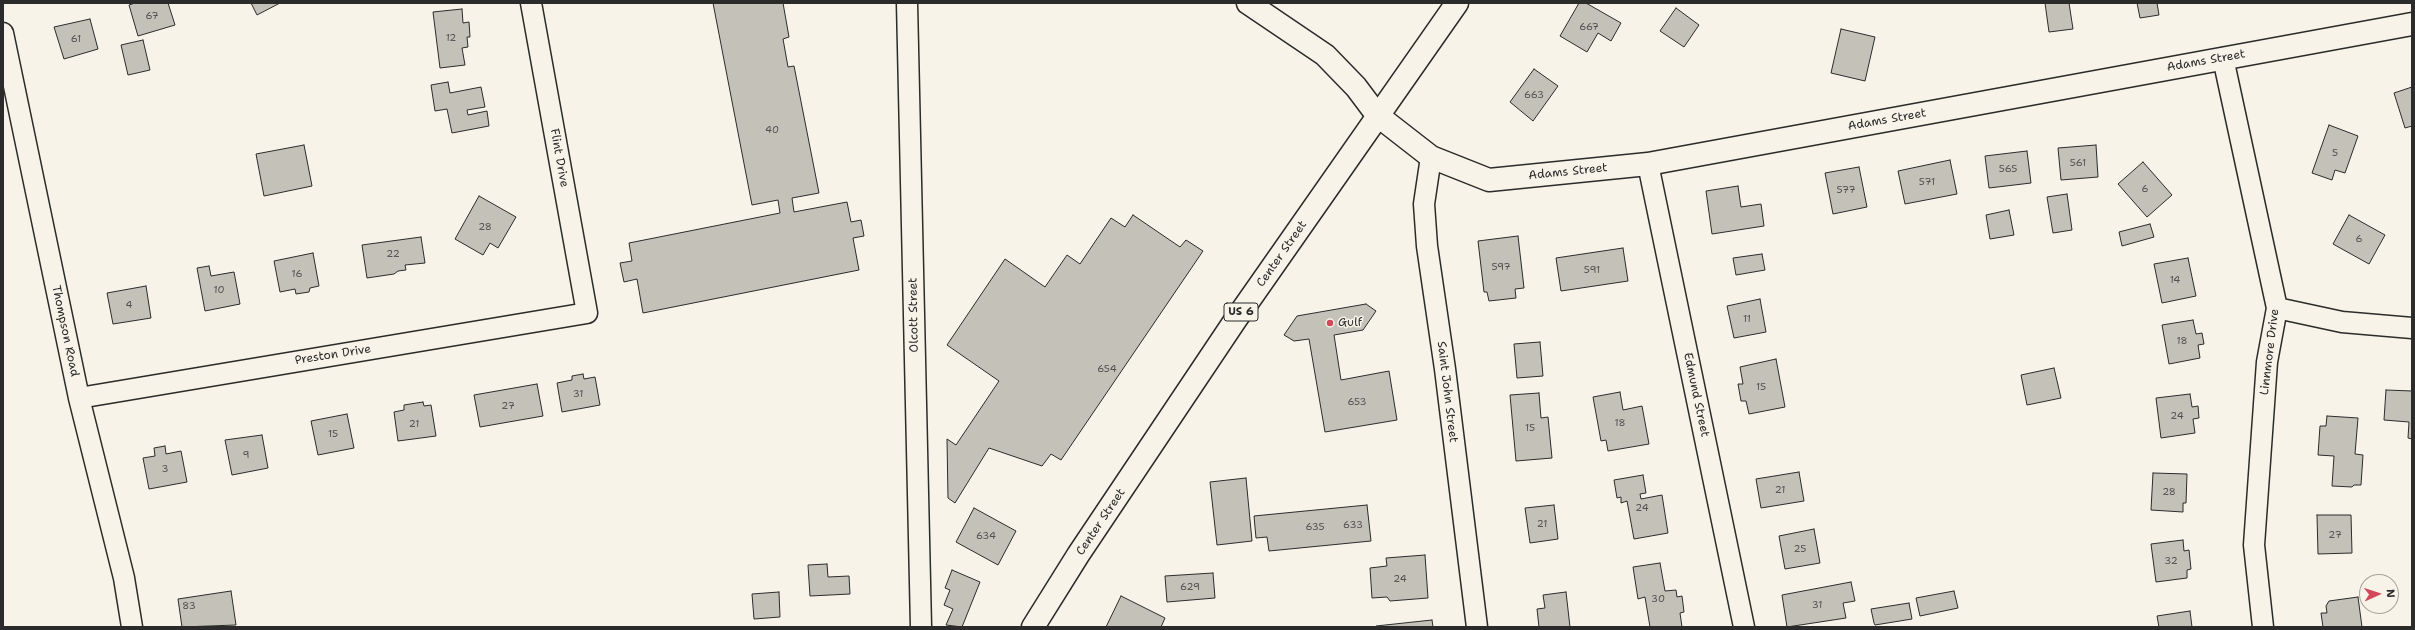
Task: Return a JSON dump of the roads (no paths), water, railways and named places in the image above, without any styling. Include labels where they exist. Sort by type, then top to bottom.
[{"type":"main road","name":"Adams Street","points":[[1248,3],[1325,55],[1356,87],[1377,115],[1431,157],[1489,180],[1648,164],[2412,24]]},
{"type":"main road","name":"Center Street","points":[[1033,627],[1078,555],[1232,326],[1377,115],[1457,3]]},
{"type":"street","name":"Flint Drive","points":[[531,3],[588,313]]},
{"type":"street","name":"Olcott Street","points":[[907,3],[921,627]]},
{"type":"street","name":"Thompson Road","points":[[3,34],[79,398],[124,578],[132,627]]},
{"type":"street","name":"Linnmore Drive","points":[[2223,58],[2277,308],[2268,362],[2254,545],[2263,627]]},
{"type":"street","name":"Saint John Street","points":[[1431,157],[1424,204],[1427,246],[1445,369],[1477,627]]},
{"type":"street","name":"Edmund Street","points":[[1648,164],[1744,627]]},
{"type":"street","points":[[2277,308],[2342,322],[2412,328]]},
{"type":"street","name":"Preston Drive","points":[[79,398],[588,313]]},
{"type":"place","name":"Gulf","points":[[1330,323]]}]
